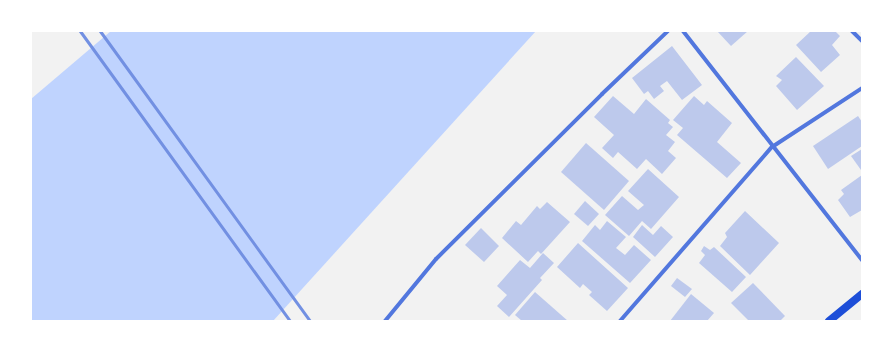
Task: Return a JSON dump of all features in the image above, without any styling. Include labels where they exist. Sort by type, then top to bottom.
[{"type":"main road","points":[[829,321],[862,294]]},
{"type":"street","points":[[386,321],[436,259],[602,94],[668,31]]},
{"type":"street","points":[[683,31],[772,147],[862,260]]},
{"type":"street","points":[[852,31],[862,40]]},
{"type":"street","points":[[620,321],[772,147],[862,88]]},
{"type":"water","points":[[111,31],[536,31],[273,321],[31,321],[31,99]]},
{"type":"building","points":[[717,31],[748,31],[731,46]]},
{"type":"building","points":[[811,31],[835,31],[840,36],[832,45],[840,55],[821,72],[796,45]]},
{"type":"building","points":[[672,46],[702,85],[682,100],[667,81],[660,86],[664,91],[654,99],[648,91],[644,94],[632,78]]},
{"type":"building","points":[[796,57],[824,86],[797,110],[776,86],[782,80],[776,76]]},
{"type":"building","points":[[613,96],[634,114],[646,99],[670,120],[668,123],[673,127],[666,135],[675,142],[668,151],[676,158],[662,174],[646,159],[637,169],[618,152],[613,158],[602,148],[614,135],[594,117]]},
{"type":"building","points":[[694,96],[704,105],[707,101],[732,123],[717,142],[741,163],[727,178],[677,135],[683,128],[673,120]]},
{"type":"building","points":[[858,116],[862,122],[862,146],[828,169],[813,146]]},
{"type":"building","points":[[586,143],[629,181],[604,210],[561,172]]},
{"type":"building","points":[[862,149],[862,169],[861,170],[851,156]]},
{"type":"building","points":[[648,169],[679,197],[651,229],[642,221],[629,236],[605,215],[622,196],[638,210],[644,205],[628,191]]},
{"type":"building","points":[[862,175],[862,210],[850,217],[838,200],[844,194],[841,190]]},
{"type":"building","points":[[585,201],[599,214],[588,226],[574,214]]},
{"type":"building","points":[[547,202],[570,222],[541,254],[538,251],[528,262],[502,238],[516,221],[521,225],[537,206],[540,209]]},
{"type":"building","points":[[745,211],[779,243],[750,275],[720,246],[727,237],[725,233]]},
{"type":"building","points":[[607,221],[626,237],[616,248],[625,255],[634,245],[651,260],[630,283],[582,241],[595,225],[600,230]]},
{"type":"building","points":[[642,225],[653,235],[661,226],[673,237],[655,257],[633,237]]},
{"type":"building","points":[[481,228],[499,246],[484,262],[465,245]]},
{"type":"building","points":[[578,243],[628,288],[607,311],[589,295],[592,292],[583,284],[580,288],[557,267]]},
{"type":"building","points":[[704,246],[710,250],[714,247],[746,277],[732,292],[699,263],[705,255],[701,251]]},
{"type":"building","points":[[543,253],[554,263],[540,278],[542,280],[509,317],[497,306],[507,295],[497,286],[520,260],[530,268]]},
{"type":"building","points":[[677,278],[692,289],[685,297],[671,286]]},
{"type":"building","points":[[753,283],[785,316],[780,321],[749,321],[731,303]]},
{"type":"building","points":[[535,292],[568,321],[522,321],[515,315]]},
{"type":"building","points":[[691,294],[714,313],[707,321],[670,321]]},
{"type":"railway","points":[[80,31],[290,321]]},
{"type":"railway","points":[[100,31],[310,321]]}]
